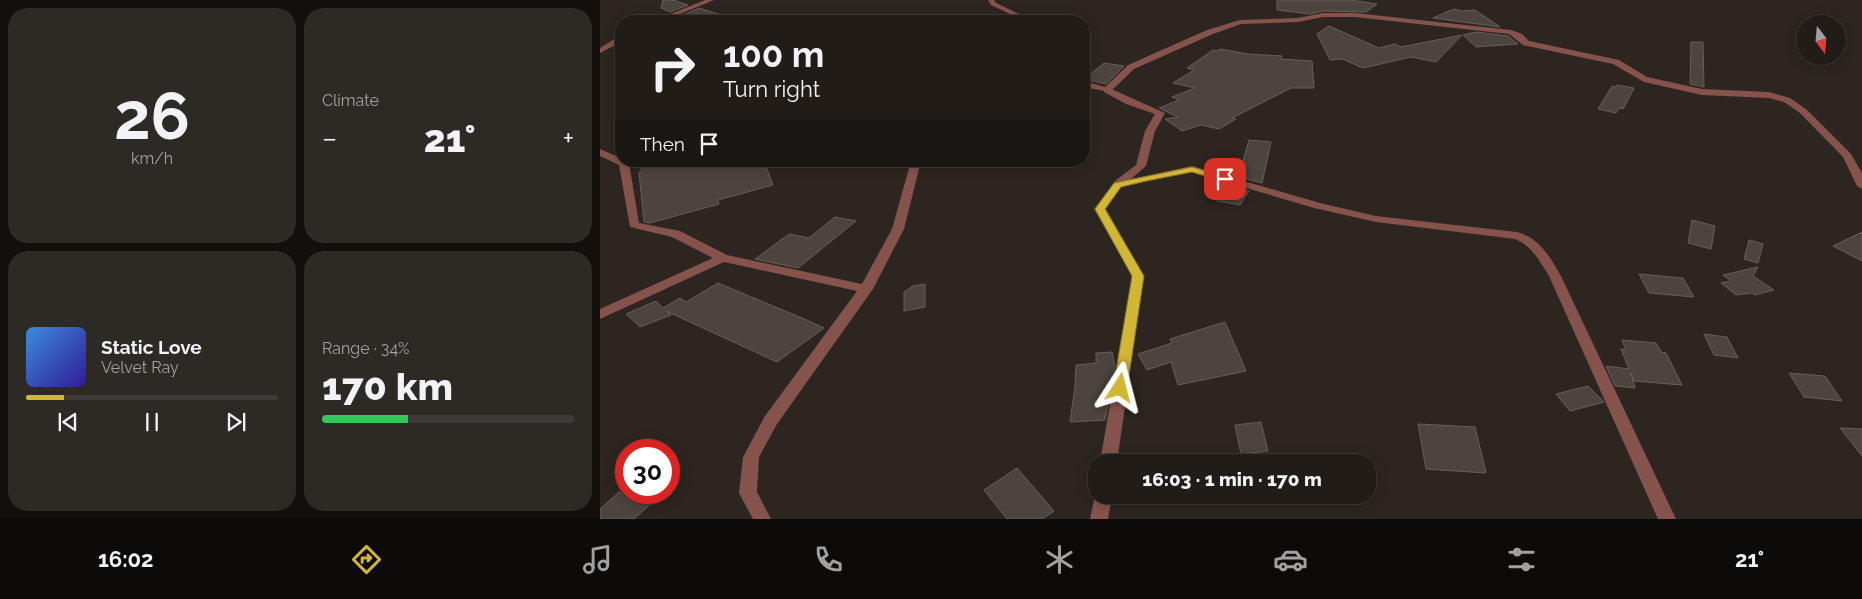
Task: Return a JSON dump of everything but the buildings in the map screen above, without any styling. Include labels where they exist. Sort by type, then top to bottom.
[{"type":"street","points":[[672,15],[711,0]]},
{"type":"street","points":[[991,0],[993,4],[1017,15]]},
{"type":"street","points":[[1107,90],[1131,67],[1210,32],[1240,22],[1298,20],[1323,15],[1355,15],[1511,32],[1519,36],[1526,43],[1616,62],[1644,79],[1702,92],[1769,96],[1787,100],[1803,111],[1847,156],[1862,186]]},
{"type":"street","points":[[600,51],[615,42]]},
{"type":"street","points":[[1090,86],[1107,90],[1129,102],[1160,113],[1150,131],[1141,166],[1118,185],[1100,209],[1138,276],[1109,454]]},
{"type":"street","points":[[600,152],[615,159]]},
{"type":"street","points":[[625,167],[634,225],[676,234],[723,258],[866,289]]},
{"type":"street","points":[[762,519],[748,493],[751,457],[771,420],[866,289],[898,228],[914,167]]},
{"type":"street","points":[[1118,185],[1192,169],[1318,206],[1376,219],[1517,236],[1528,240],[1535,245],[1556,276],[1668,519]]},
{"type":"street","points":[[600,314],[723,258]]},
{"type":"street","points":[[1099,519],[1102,504]]},
{"type":"route","points":[[1120,388],[1138,276],[1100,209],[1118,185],[1146,178],[1192,169],[1225,179]]}]
